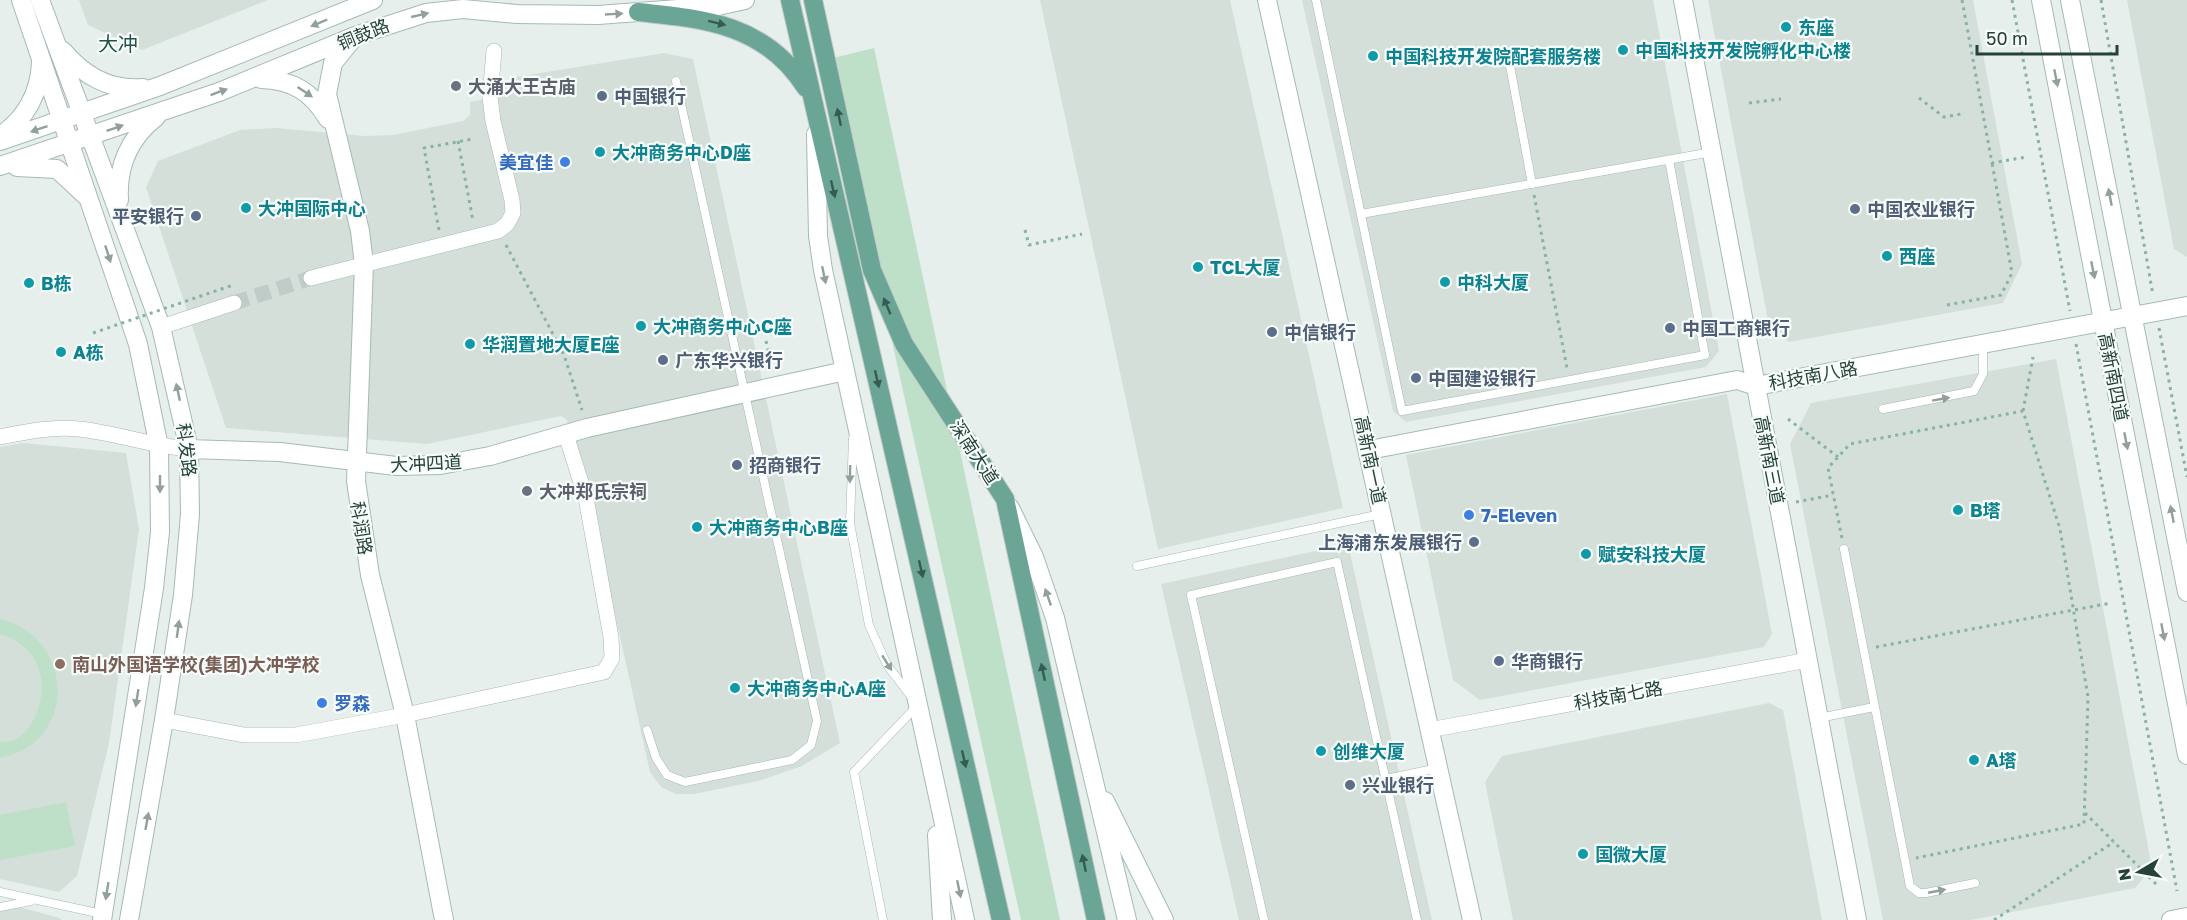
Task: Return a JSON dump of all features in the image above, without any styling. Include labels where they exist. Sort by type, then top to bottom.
[{"type":"main road","points":[[790,0],[1001,920]]},
{"type":"main road","name":"深南大道","points":[[813,0],[872,270],[904,344],[1005,499],[1096,920]]},
{"type":"main road","points":[[638,12],[708,21],[733,27],[752,36],[776,54],[797,75],[816,112]]},
{"type":"street","name":"科发路","points":[[21,0],[138,344],[159,447],[160,532],[154,588],[103,917]]},
{"type":"street","name":"科发路","points":[[40,0],[161,327],[189,449],[191,485],[188,550],[164,720],[129,920]]},
{"type":"street","name":"铜鼓路","points":[[0,167],[256,78],[398,20],[446,10],[564,16],[718,6],[745,0]]},
{"type":"street","name":"高新南一道","points":[[1267,0],[1472,920]]},
{"type":"street","name":"高新南三道","points":[[1683,0],[1857,920]]},
{"type":"street","name":"高新南四道","points":[[2041,0],[2187,755]]},
{"type":"street","name":"高新南四道","points":[[2070,0],[2133,316],[2183,546],[2187,592]]},
{"type":"street","name":"铜鼓路","points":[[0,141],[159,86],[363,2]]},
{"type":"street","points":[[53,35],[73,63],[99,81],[123,87],[159,86]]},
{"type":"street","name":"科润路","points":[[355,36],[329,71],[327,94],[360,231],[364,264],[355,462],[357,493],[370,575],[405,715],[444,920]]},
{"type":"street","points":[[311,278],[498,231],[507,224],[513,213],[490,97],[494,51]]},
{"type":"street","points":[[0,136],[16,123],[33,100],[39,82],[41,57]]},
{"type":"street","points":[[256,78],[276,79],[303,89],[315,99],[336,131]]},
{"type":"street","points":[[119,211],[119,183],[127,152],[138,133],[163,111]]},
{"type":"street","points":[[816,112],[820,254],[965,920]]},
{"type":"street","points":[[0,167],[46,166],[57,169],[84,193],[95,214]]},
{"type":"street","points":[[161,327],[234,303]]},
{"type":"street","name":"科技南八路","points":[[1369,450],[1737,380],[1756,386],[2187,306]]},
{"type":"street","name":"大冲四道","points":[[0,436],[33,431],[78,429],[159,447],[280,452],[396,466],[464,462],[587,428],[845,371]]},
{"type":"street","points":[[164,720],[244,735],[296,735],[596,675],[610,666],[611,637],[591,521],[581,478],[566,435]]},
{"type":"street","points":[[1005,499],[1034,557],[1055,618],[1127,920]]},
{"type":"street","name":"科技南七路","points":[[1429,730],[1808,660]]},
{"type":"street","points":[[932,771],[942,920]]},
{"type":"street","points":[[1092,776],[1164,920]]},
{"type":"street","points":[[2171,920],[2187,916]]},
{"type":"lane","points":[[1316,0],[1402,411],[1705,355],[1669,160]]},
{"type":"lane","points":[[1508,54],[1532,184]]},
{"type":"lane","points":[[647,730],[656,758],[667,775],[684,782],[792,760],[812,744],[818,721],[743,394],[676,81]]},
{"type":"lane","points":[[1361,214],[1712,152]]},
{"type":"lane","points":[[1883,409],[1974,391],[1983,374],[1983,344]]},
{"type":"lane","points":[[855,416],[850,523],[869,625],[887,665],[918,705],[854,772],[883,920]]},
{"type":"lane","points":[[1137,566],[1382,514]]},
{"type":"lane","points":[[1844,549],[1907,879],[1910,886],[1919,893],[1975,884]]},
{"type":"lane","points":[[1264,920],[1191,595],[1337,562],[1417,920]]},
{"type":"lane","points":[[1819,718],[1874,707]]},
{"type":"lane","points":[[1386,779],[1438,768]]},
{"type":"lane","points":[[0,892],[103,917]]},
{"type":"lane","points":[[0,907],[35,900]]},
{"type":"path","points":[[1947,305],[2001,295],[2012,273],[1962,0]]},
{"type":"path","points":[[2012,0],[2177,891]]},
{"type":"path","points":[[2101,0],[2187,477]]},
{"type":"path","points":[[1919,98],[1944,117],[1961,114]]},
{"type":"path","points":[[1749,103],[1780,99]]},
{"type":"path","points":[[442,246],[424,148],[473,139]]},
{"type":"path","points":[[458,141],[476,237]]},
{"type":"path","points":[[1992,163],[2027,157]]},
{"type":"path","points":[[1532,184],[1569,381]]},
{"type":"path","points":[[1025,230],[1029,245],[1082,234]]},
{"type":"path","points":[[498,231],[564,355],[587,428]]},
{"type":"path","points":[[93,333],[233,285]]},
{"type":"path","points":[[766,341],[771,363]]},
{"type":"path","points":[[1903,860],[2084,824],[2088,697],[2060,529],[2023,411],[2034,357]]},
{"type":"path","points":[[1844,549],[1828,468],[1850,444],[2023,411]]},
{"type":"path","points":[[1788,419],[1838,457]]},
{"type":"path","points":[[1796,502],[1833,495]]},
{"type":"path","points":[[1863,649],[2111,603]]},
{"type":"path","points":[[2085,813],[2157,885]]},
{"type":"path","points":[[1994,920],[2114,842]]},
{"type":"shaded area","points":[[79,0],[268,0],[142,50],[88,25]]},
{"type":"shaded area","name":"TCL大厦","points":[[1040,0],[1230,0],[1343,508],[1158,549]]},
{"type":"shaded area","points":[[1302,0],[1653,0],[1719,351],[1706,367],[1406,422],[1393,411]]},
{"type":"shaded area","points":[[1708,0],[1973,0],[2022,264],[2003,303],[1789,342],[1769,326]]},
{"type":"shaded area","points":[[2127,0],[2187,0],[2187,257],[2174,249]]},
{"type":"shaded area","points":[[664,53],[693,59],[840,743],[802,766],[758,781],[694,794],[676,794],[661,787],[650,772],[600,546],[567,420],[561,416],[427,444],[226,428],[146,187],[158,161],[240,130],[276,128],[365,136],[393,135],[463,121],[470,115],[470,102],[497,97],[516,77]]},
{"type":"shaded area","points":[[2056,359],[2152,868],[2135,888],[1971,920],[1883,920],[1790,444],[1811,403]]},
{"type":"shaded area","name":"赋安科技大厦","points":[[1727,394],[1772,634],[1764,647],[1480,700],[1453,680],[1406,455]]},
{"type":"shaded area","name":"南山外国语学校(集团)大冲学校","points":[[23,443],[126,453],[139,529],[109,743],[77,876],[59,892],[0,879],[0,447]]},
{"type":"shaded area","name":"创维大厦","points":[[1348,544],[1432,920],[1239,920],[1161,584]]},
{"type":"shaded area","points":[[1769,703],[1783,710],[1822,920],[1513,920],[1485,782],[1502,756]]},
{"type":"shaded area","points":[[0,902],[60,918],[61,920],[0,920]]},
{"type":"green space","points":[[874,48],[1060,920],[1021,920],[829,59]]},
{"type":"green space","points":[[0,619],[25,630],[43,646],[54,667],[58,690],[54,713],[44,733],[26,749],[0,758],[0,741],[13,740],[25,732],[35,718],[40,700],[41,681],[36,662],[22,646],[0,634]]},
{"type":"green space","points":[[66,802],[75,846],[0,860],[0,815]]},
{"type":"tunnel","points":[[234,303],[311,278]]},
{"type":"place","name":"东座","points":[[1786,27]]},
{"type":"place","name":"中国科技开发院孵化中心楼","points":[[1623,50]]},
{"type":"place","name":"中国科技开发院配套服务楼","points":[[1373,56]]},
{"type":"place","name":"大涌大王古庙","points":[[456,86]]},
{"type":"place","name":"中国银行","points":[[602,96]]},
{"type":"place","name":"大冲商务中心D座","points":[[600,152]]},
{"type":"place","name":"美宜佳","points":[[565,162]]},
{"type":"place","name":"大冲国际中心","points":[[246,208]]},
{"type":"place","name":"中国农业银行","points":[[1855,209]]},
{"type":"place","name":"平安银行","points":[[196,216]]},
{"type":"place","name":"西座","points":[[1887,256]]},
{"type":"place","name":"TCL大厦","points":[[1198,267]]},
{"type":"place","name":"中科大厦","points":[[1445,282]]},
{"type":"place","name":"B栋","points":[[29,283]]},
{"type":"place","name":"大冲商务中心C座","points":[[641,326]]},
{"type":"place","name":"中国工商银行","points":[[1670,328]]},
{"type":"place","name":"中信银行","points":[[1272,332]]},
{"type":"place","name":"华润置地大厦E座","points":[[470,344]]},
{"type":"place","name":"A栋","points":[[61,352]]},
{"type":"place","name":"广东华兴银行","points":[[663,360]]},
{"type":"place","name":"中国建设银行","points":[[1416,378]]},
{"type":"place","name":"招商银行","points":[[737,465]]},
{"type":"place","name":"大冲郑氏宗祠","points":[[527,491]]},
{"type":"place","name":"B塔","points":[[1958,510]]},
{"type":"place","name":"7-Eleven","points":[[1469,515]]},
{"type":"place","name":"大冲商务中心B座","points":[[697,527]]},
{"type":"place","name":"上海浦东发展银行","points":[[1474,542]]},
{"type":"place","name":"赋安科技大厦","points":[[1586,554]]},
{"type":"place","name":"华商银行","points":[[1499,661]]},
{"type":"place","name":"南山外国语学校(集团)大冲学校","points":[[60,664]]},
{"type":"place","name":"大冲商务中心A座","points":[[735,688]]},
{"type":"place","name":"罗森","points":[[322,703]]},
{"type":"place","name":"创维大厦","points":[[1321,751]]},
{"type":"place","name":"A塔","points":[[1974,760]]},
{"type":"place","name":"兴业银行","points":[[1350,785]]},
{"type":"place","name":"国微大厦","points":[[1583,854]]},
{"type":"district","name":"大冲","points":[[118,43]]}]
